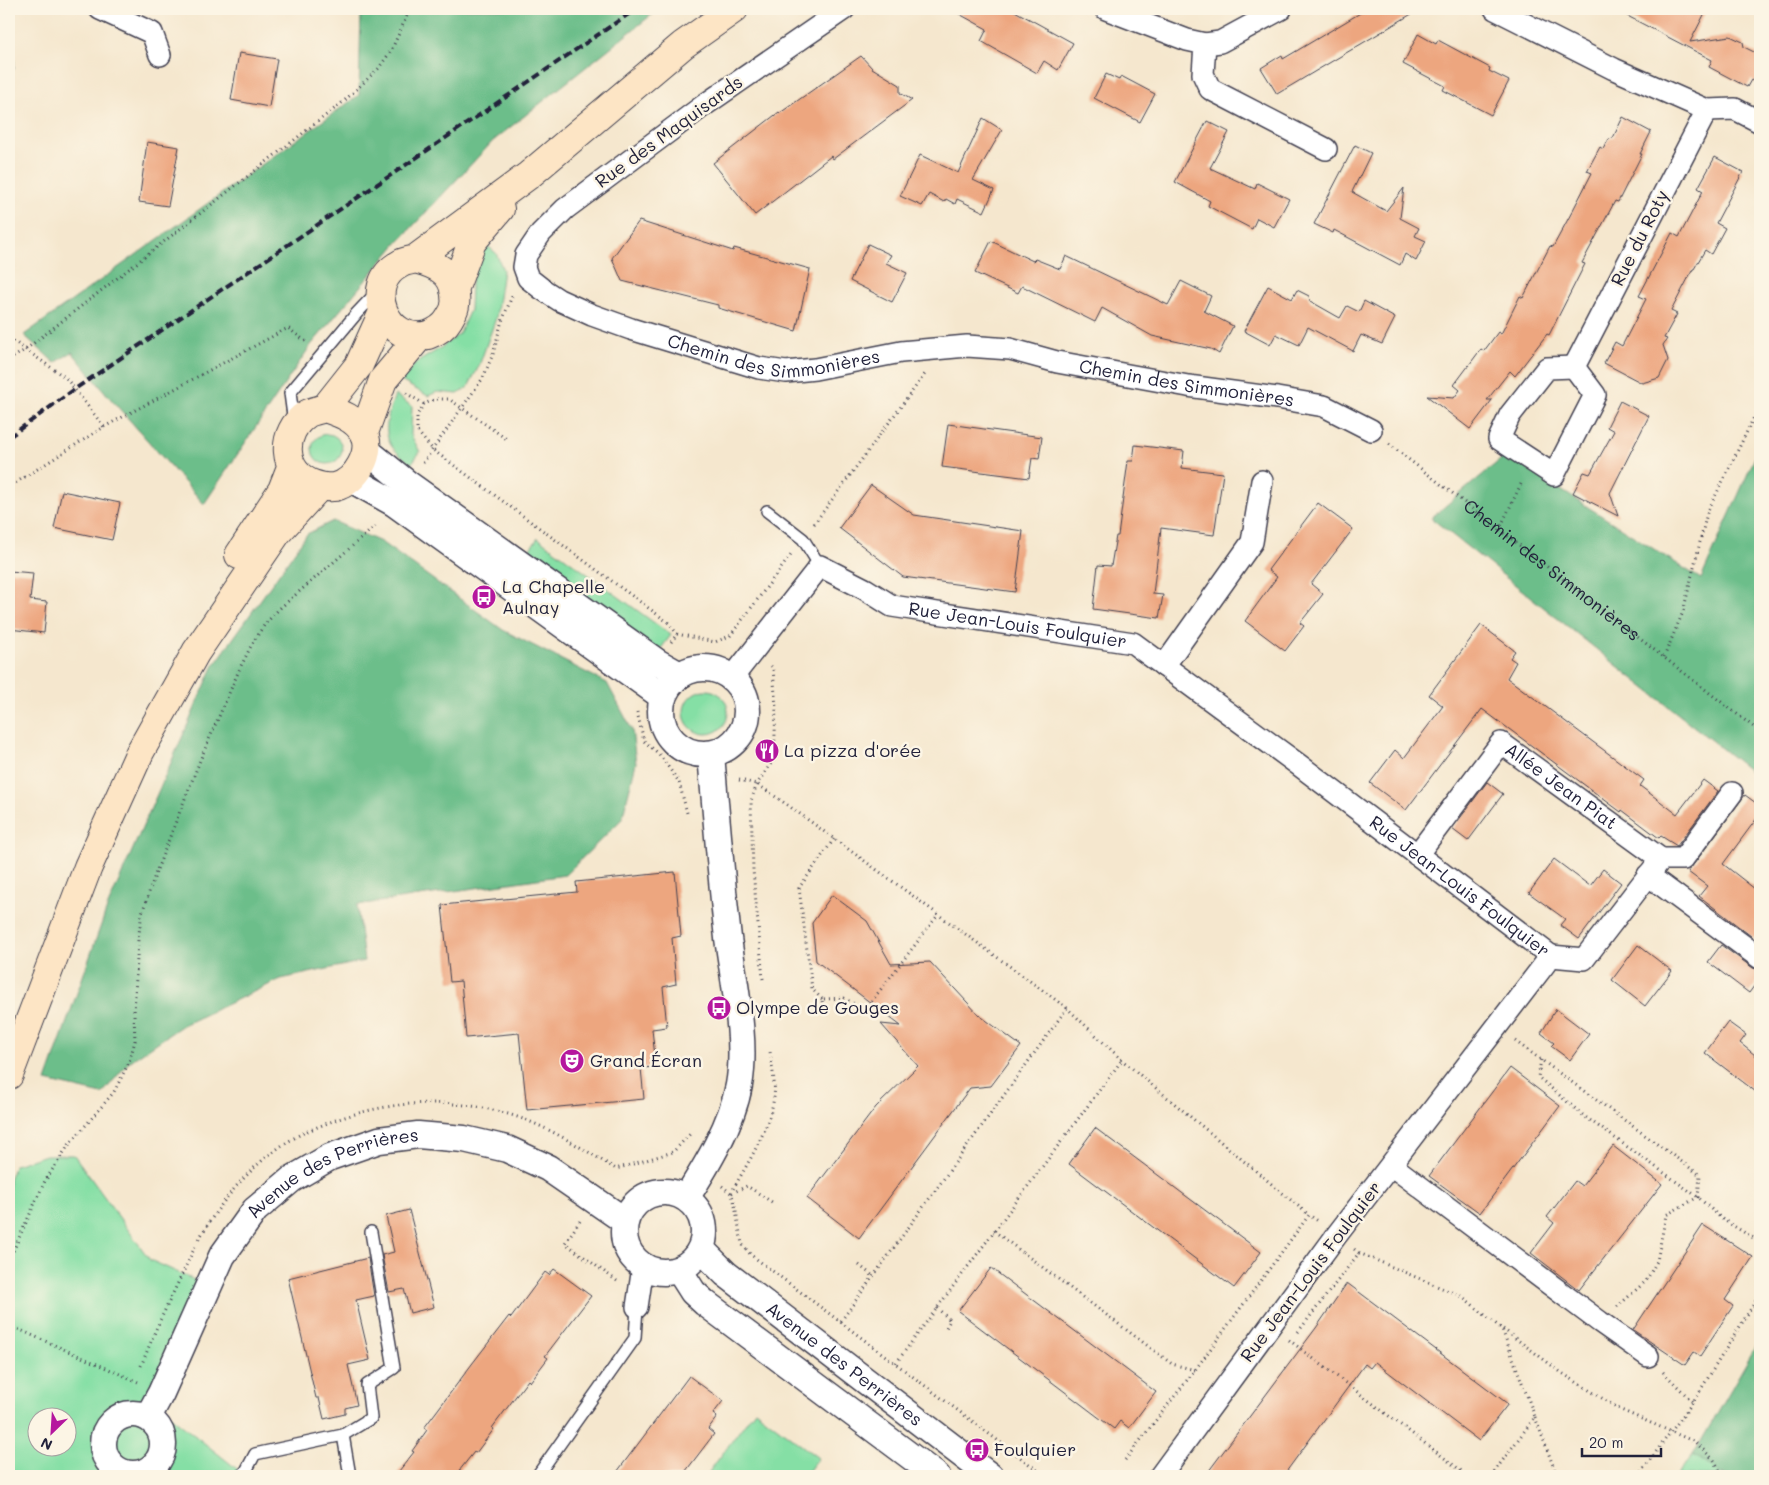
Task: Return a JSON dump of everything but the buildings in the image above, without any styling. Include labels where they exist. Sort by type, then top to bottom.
[{"type":"main road","points":[[419,337],[383,380],[365,442],[361,466],[351,479],[336,487],[320,487],[303,480],[291,467],[288,454],[289,439],[294,426],[308,413],[325,408],[359,365],[382,301],[386,276],[400,264],[415,259],[529,175],[683,45],[734,9]]},
{"type":"main road","points":[[454,290],[472,242],[529,175]]},
{"type":"main road","points":[[382,301],[390,324],[406,334],[419,337],[433,333],[446,323],[456,306],[454,290],[449,277],[441,268],[415,259]]},
{"type":"main road","points":[[325,408],[354,421],[365,442]]},
{"type":"main road","points":[[88,867],[123,752],[148,699],[178,648],[282,490],[291,467]]},
{"type":"main road","points":[[9,1075],[88,867],[140,752],[196,652],[277,533],[320,487]]},
{"type":"street","points":[[100,9],[152,33],[160,55]]},
{"type":"street","name":"Rue des Maquisards","points":[[528,278],[524,267],[526,254],[541,233],[564,209],[703,106],[844,9]]},
{"type":"street","points":[[1106,9],[1187,40],[1205,44],[1220,42],[1281,9]]},
{"type":"street","points":[[1495,9],[1614,69],[1707,110],[1735,109],[1760,122]]},
{"type":"street","points":[[1205,44],[1203,74],[1210,89],[1326,149]]},
{"type":"street","name":"Rue du Roty","points":[[1574,367],[1707,110]]},
{"type":"street","name":"Chemin des Simmonières","points":[[528,278],[559,300],[592,314],[759,368],[786,372],[815,369],[901,352],[967,346],[1010,350],[1056,362],[1188,386],[1324,406],[1371,430]]},
{"type":"street","points":[[1574,367],[1595,395],[1554,475],[1499,439],[1510,415],[1547,368],[1574,367]]},
{"type":"street","points":[[365,442],[408,484],[649,671],[663,697]]},
{"type":"street","points":[[351,479],[394,503],[649,671],[680,675]]},
{"type":"street","points":[[1164,666],[1252,542],[1262,481]]},
{"type":"street","points":[[732,678],[820,566]]},
{"type":"street","name":"Rue Jean-Louis Foulquier","points":[[820,566],[865,589],[892,606],[1133,643],[1299,765],[1551,956],[1336,1236],[1160,1476]]},
{"type":"street","points":[[706,668],[720,671],[732,678],[741,688],[746,702],[747,716],[744,730],[736,741],[724,750],[710,754],[696,754],[682,748],[671,739],[664,726],[661,712],[663,697],[670,684],[680,675],[693,669],[706,668]]},
{"type":"street","name":"Allée Jean Piat","points":[[1417,856],[1501,743],[1655,867]]},
{"type":"street","points":[[686,1198],[702,1173],[730,1112],[739,1085],[742,1047],[727,924],[710,754]]},
{"type":"street","points":[[1551,956],[1584,959],[1655,867],[1683,859],[1732,793]]},
{"type":"street","points":[[1655,867],[1760,958]]},
{"type":"street","name":"Avenue des Perrières","points":[[148,1417],[161,1393],[222,1256],[255,1210],[292,1179],[330,1157],[379,1140],[418,1135],[464,1139],[507,1149],[548,1168],[624,1221]]},
{"type":"street","points":[[1391,1165],[1648,1356]]},
{"type":"street","points":[[668,1192],[686,1198],[699,1212],[705,1230],[701,1249],[692,1262],[679,1270],[660,1273],[643,1267],[630,1255],[624,1239],[624,1221],[634,1205],[649,1194],[668,1192]]},
{"type":"street","name":"Avenue des Perrières","points":[[701,1249],[726,1274],[990,1476]]},
{"type":"street","points":[[637,1307],[643,1267]]},
{"type":"street","name":"Avenue des Perrières","points":[[679,1270],[693,1292],[705,1303],[937,1476]]},
{"type":"street","points":[[129,1414],[139,1414],[148,1417],[160,1430],[163,1439],[160,1470],[130,1473],[109,1471],[104,1440],[106,1431],[112,1423],[120,1417],[129,1414]]},
{"type":"lane","points":[[294,426],[290,393],[357,312],[382,301]]},
{"type":"lane","points":[[767,511],[803,539],[820,566]]},
{"type":"lane","points":[[241,1476],[246,1471],[255,1454],[343,1436],[371,1418],[367,1385],[394,1368],[371,1232]]},
{"type":"lane","points":[[537,1476],[635,1338],[637,1307]]},
{"type":"lane","points":[[343,1436],[350,1476]]},
{"type":"path","points":[[9,360],[25,350],[343,102],[378,69],[390,50],[410,9]]},
{"type":"path","points":[[423,464],[483,378],[514,292],[528,278]]},
{"type":"path","points":[[9,487],[104,427],[288,328],[310,344]]},
{"type":"path","points":[[9,338],[66,378],[104,427]]},
{"type":"path","points":[[508,440],[449,399],[436,399],[424,404],[417,415],[416,430],[433,450],[669,623],[677,634],[715,642],[730,636],[803,539],[931,365],[933,349]]},
{"type":"path","points":[[403,392],[424,404]]},
{"type":"path","points":[[1664,657],[1683,612],[1707,513],[1760,405]]},
{"type":"path","name":"Chemin des Simmonières","points":[[1371,430],[1760,732]]},
{"type":"path","points":[[1499,530],[1533,461]]},
{"type":"path","points":[[9,1260],[45,1181],[68,1146],[114,1092],[130,1062],[135,1041],[134,1014],[138,940],[142,913],[156,872],[201,758],[253,642],[265,624],[279,609],[382,520]]},
{"type":"path","points":[[677,634],[632,696],[644,741],[659,754],[679,782],[688,815]]},
{"type":"path","points":[[730,636],[773,668],[776,708],[774,759],[757,784]]},
{"type":"path","points":[[789,806],[1066,1008],[1122,1060],[1309,1215]]},
{"type":"path","points":[[823,1012],[822,999],[812,989],[799,888],[834,839]]},
{"type":"path","points":[[822,999],[844,998],[865,1010],[938,915]]},
{"type":"path","points":[[841,1321],[1066,1008]]},
{"type":"path","points":[[1514,1040],[1700,1175],[1698,1197]]},
{"type":"path","points":[[896,1363],[1122,1060]]},
{"type":"path","points":[[1541,1060],[1538,1077],[1584,1116],[1698,1197],[1722,1219],[1760,1242]]},
{"type":"path","points":[[136,1381],[157,1327],[190,1256],[214,1213],[255,1167],[294,1138],[350,1114],[383,1107],[418,1103],[448,1103],[479,1107],[509,1114],[562,1137],[616,1169],[673,1152],[693,1131]]},
{"type":"path","points":[[702,1173],[731,1193],[742,1244],[750,1254],[1045,1476]]},
{"type":"path","points":[[731,1193],[747,1186],[775,1204]]},
{"type":"path","points":[[1600,1322],[1646,1281],[1657,1261],[1666,1215],[1698,1197]]},
{"type":"path","points":[[994,1231],[1172,1364],[1195,1370]]},
{"type":"path","points":[[1359,1253],[1463,1297],[1502,1329],[1562,1373],[1621,1410],[1695,1442],[1714,1460],[1723,1476]]},
{"type":"path","points":[[859,1265],[873,1276]]},
{"type":"path","points":[[1638,1476],[1693,1402],[1760,1294]]},
{"type":"path","points":[[937,1308],[950,1320],[946,1328]]},
{"type":"path","points":[[9,1325],[161,1393]]},
{"type":"path","points":[[1270,1326],[1468,1476]]},
{"type":"path","points":[[1502,1329],[1557,1476]]},
{"type":"path","points":[[1648,1356],[1693,1402]]},
{"type":"path","points":[[1491,1476],[1535,1417]]},
{"type":"green space","points":[[361,9],[659,9],[493,141],[398,242],[311,345],[204,504],[109,397],[72,352],[55,363],[24,335],[359,95]]},
{"type":"green space","points":[[485,244],[496,253],[503,270],[496,318],[479,366],[468,387],[458,394],[437,392],[428,396],[401,381],[416,363],[459,334],[470,310],[474,264]]},
{"type":"green space","points":[[395,395],[412,406],[411,435],[420,452],[411,464],[393,448],[387,436],[387,422]]},
{"type":"green space","points":[[327,434],[338,438],[342,449],[338,460],[327,464],[316,460],[312,449],[316,438]]},
{"type":"green space","points":[[1760,446],[1760,779],[1431,518],[1506,455],[1701,579]]},
{"type":"green space","points":[[333,521],[381,542],[503,630],[607,683],[632,730],[636,763],[622,819],[565,875],[357,905],[364,961],[281,979],[183,1025],[129,1062],[102,1094],[46,1081],[107,908],[213,667],[307,534]]},
{"type":"green space","points":[[538,538],[671,635],[659,651],[526,554]]},
{"type":"green space","points":[[702,690],[710,690],[722,696],[728,712],[722,728],[710,734],[702,734],[690,728],[684,716],[684,708],[690,696]]},
{"type":"green space","points":[[46,1155],[74,1155],[150,1260],[199,1282],[146,1397],[246,1476],[9,1476],[9,1179],[15,1165]]},
{"type":"green space","points":[[1760,1339],[1760,1476],[1725,1476],[1693,1455]]},
{"type":"green space","points":[[755,1410],[818,1458],[805,1476],[706,1476]]},
{"type":"green space","points":[[1693,1455],[1725,1476],[1676,1476]]},
{"type":"water","points":[[9,50],[14,50],[14,69],[9,69]]},
{"type":"railway","points":[[9,437],[75,389],[636,9]]},
{"type":"place","name":"La Chapelle Aulnay","points":[[484,597]]},
{"type":"place","name":"La pizza d'orée","points":[[767,751]]},
{"type":"place","name":"Olympe de Gouges","points":[[719,1008]]},
{"type":"place","name":"Grand Écran","points":[[572,1061]]},
{"type":"place","name":"Foulquier","points":[[977,1450]]}]
